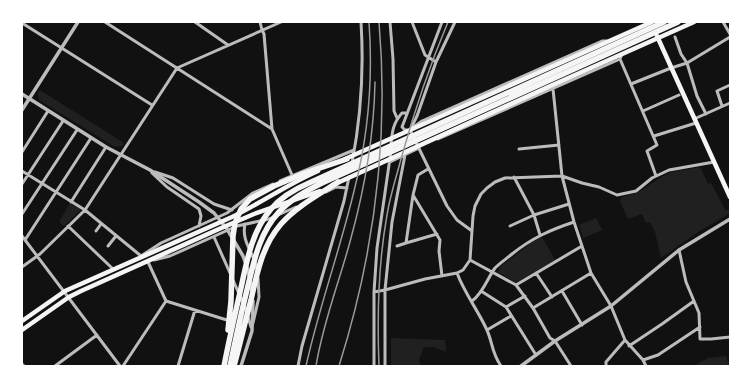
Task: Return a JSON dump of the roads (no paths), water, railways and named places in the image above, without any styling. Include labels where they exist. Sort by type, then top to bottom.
[{"type":"highway","points":[[224,366],[251,245],[259,225],[265,216],[284,198],[309,182],[664,22]]},
{"type":"highway","points":[[230,366],[243,305],[254,260],[260,243],[272,221],[294,198],[322,183],[678,22]]},
{"type":"highway","points":[[224,366],[231,301],[233,236],[235,223],[241,209],[250,199],[274,186],[347,158]]},
{"type":"highway","points":[[234,366],[262,255],[276,230],[296,210],[338,182]]},
{"type":"main road","points":[[22,321],[65,291],[214,222],[256,205],[303,178],[610,42],[651,22],[730,197]]},
{"type":"main road","points":[[22,330],[69,297],[219,229],[260,212],[307,196],[551,88],[694,22]]},
{"type":"street","points":[[22,110],[78,22]]},
{"type":"street","points":[[105,22],[272,129]]},
{"type":"street","points":[[195,22],[228,45]]},
{"type":"street","points":[[260,22],[264,34],[272,129],[292,175]]},
{"type":"street","points":[[22,267],[37,256],[85,210],[177,68],[281,22]]},
{"type":"street","points":[[298,366],[302,346],[347,188],[360,114],[362,22]]},
{"type":"street","points":[[390,22],[393,59],[394,111],[397,118]]},
{"type":"street","points":[[412,22],[425,55],[436,62]]},
{"type":"street","points":[[442,22],[402,127],[405,130],[410,130],[422,121],[596,43],[602,41],[610,42]]},
{"type":"street","points":[[410,130],[417,116],[436,62],[455,22]]},
{"type":"street","points":[[631,84],[671,68],[687,64],[730,35],[723,22]]},
{"type":"street","points":[[22,23],[152,105]]},
{"type":"street","points":[[675,37],[681,54],[687,64],[696,96],[706,114]]},
{"type":"street","points":[[621,56],[631,84],[657,145],[647,151],[656,176]]},
{"type":"street","points":[[722,106],[717,91],[730,85]]},
{"type":"street","points":[[390,162],[551,88],[562,176],[574,222],[591,273],[611,306],[625,340],[643,360],[646,366]]},
{"type":"street","points":[[22,94],[77,130],[150,170],[207,207],[217,216],[227,229],[243,256],[248,270],[253,300],[252,331]]},
{"type":"street","points":[[643,111],[679,95]]},
{"type":"street","points":[[654,136],[695,121],[730,103]]},
{"type":"street","points":[[22,152],[48,111]]},
{"type":"street","points":[[374,366],[374,292],[377,248],[390,162],[392,129],[397,118],[402,112],[407,113]]},
{"type":"street","points":[[417,116],[422,121]]},
{"type":"street","points":[[22,184],[63,121]]},
{"type":"street","points":[[22,214],[77,130]]},
{"type":"street","points":[[410,130],[447,206],[457,220],[472,231]]},
{"type":"street","points":[[26,240],[91,138]]},
{"type":"street","points":[[519,149],[559,145]]},
{"type":"street","points":[[71,202],[106,147]]},
{"type":"street","points":[[22,171],[85,210],[140,256],[161,243],[199,226],[214,222],[253,193],[292,175],[354,150]]},
{"type":"street","points":[[385,366],[385,290],[392,222],[405,155]]},
{"type":"street","points":[[374,292],[457,273],[463,270],[470,260],[475,206],[481,194],[495,182],[505,178],[562,176],[599,187],[617,195],[636,191],[656,176],[669,170],[714,162]]},
{"type":"street","points":[[406,243],[413,195],[418,175],[428,169]]},
{"type":"street","points":[[150,170],[172,178],[214,204],[232,210]]},
{"type":"street","points":[[150,170],[167,187],[199,209],[201,216],[199,226]]},
{"type":"street","points":[[514,177],[534,215],[540,235]]},
{"type":"street","points":[[252,331],[237,323],[166,301],[148,262],[170,256],[237,226],[279,215],[336,187],[347,188]]},
{"type":"street","points":[[413,195],[440,240],[439,251],[442,276]]},
{"type":"street","points":[[510,226],[534,215],[569,204]]},
{"type":"street","points":[[521,366],[611,306],[679,250],[730,219]]},
{"type":"street","points":[[472,301],[502,262],[540,235],[557,227],[574,222]]},
{"type":"street","points":[[96,231],[101,224]]},
{"type":"street","points":[[241,366],[252,331],[259,297],[254,256],[244,236],[245,224]]},
{"type":"street","points":[[68,226],[112,269]]},
{"type":"street","points":[[397,246],[437,234]]},
{"type":"street","points":[[22,236],[121,366],[166,301]]},
{"type":"street","points":[[108,246],[116,236]]},
{"type":"street","points":[[214,237],[250,318],[252,331]]},
{"type":"street","points":[[516,284],[582,246]]},
{"type":"street","points":[[679,250],[686,282],[699,313],[700,339],[730,337]]},
{"type":"street","points":[[470,260],[516,284],[533,308],[550,338],[555,342],[571,366]]},
{"type":"street","points":[[536,272],[552,297]]},
{"type":"street","points":[[457,273],[462,286],[472,301],[487,330],[494,356],[501,366]]},
{"type":"street","points":[[533,308],[591,273]]},
{"type":"street","points":[[481,291],[506,307],[536,355]]},
{"type":"street","points":[[562,291],[582,325]]},
{"type":"street","points":[[506,307],[525,296]]},
{"type":"street","points":[[629,346],[694,301]]},
{"type":"street","points":[[178,366],[195,310]]},
{"type":"street","points":[[487,330],[511,316]]},
{"type":"street","points":[[643,360],[658,355],[700,327]]},
{"type":"street","points":[[55,366],[97,335]]},
{"type":"street","points":[[606,366],[606,362],[625,340]]},
{"type":"railway","points":[[306,366],[348,213],[363,150],[370,86],[369,22]]},
{"type":"railway","points":[[339,366],[361,282],[370,239],[376,196],[382,109],[382,66],[379,22]]},
{"type":"railway","points":[[379,366],[379,290],[388,208],[417,107],[434,56],[448,22]]},
{"type":"railway","points":[[316,366],[323,333],[347,254],[361,200],[371,141],[375,82]]}]
